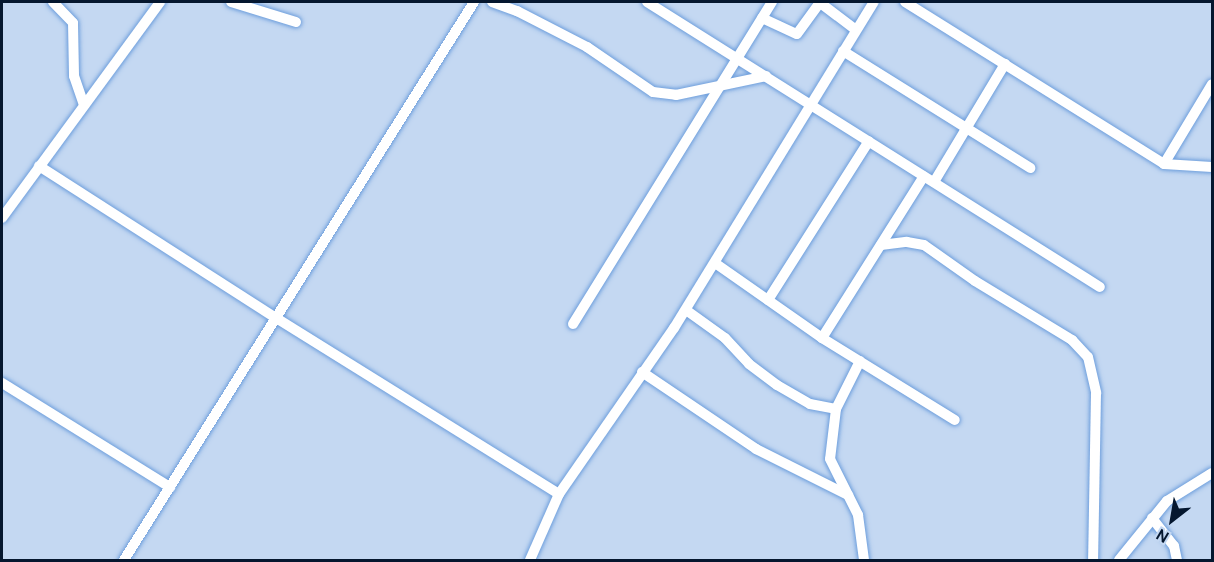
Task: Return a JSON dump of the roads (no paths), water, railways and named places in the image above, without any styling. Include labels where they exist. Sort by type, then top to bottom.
[{"type":"street","points":[[53,2],[73,23],[74,76],[84,105]]},
{"type":"street","points":[[2,218],[160,2]]},
{"type":"street","points":[[231,2],[296,22]]},
{"type":"street","points":[[124,561],[474,2]]},
{"type":"street","points":[[492,2],[516,11],[587,47],[653,92],[676,95],[719,88],[766,76]]},
{"type":"street","points":[[647,2],[1100,287]]},
{"type":"street","points":[[573,324],[770,2]]},
{"type":"street","points":[[762,18],[797,34],[819,2],[856,30]]},
{"type":"street","points":[[530,561],[559,494],[686,310],[874,2]]},
{"type":"street","points":[[905,2],[1164,164],[1212,167]]},
{"type":"street","points":[[843,51],[1030,168]]},
{"type":"street","points":[[822,338],[880,245],[967,128],[1005,64]]},
{"type":"street","points":[[1164,164],[1212,84]]},
{"type":"street","points":[[768,300],[869,141]]},
{"type":"street","points":[[39,166],[276,318],[559,494]]},
{"type":"street","points":[[880,245],[907,242],[924,246],[975,281],[1072,340],[1088,357],[1096,393],[1093,561]]},
{"type":"street","points":[[715,263],[822,338],[955,420]]},
{"type":"street","points":[[686,310],[725,338],[749,364],[777,385],[810,404],[836,409]]},
{"type":"street","points":[[860,361],[836,409],[830,459],[858,515],[864,561]]},
{"type":"street","points":[[642,372],[756,449],[848,495]]},
{"type":"street","points":[[2,383],[170,487]]},
{"type":"street","points":[[1119,561],[1167,501],[1212,473]]},
{"type":"street","points":[[1152,518],[1174,546],[1177,561]]}]
